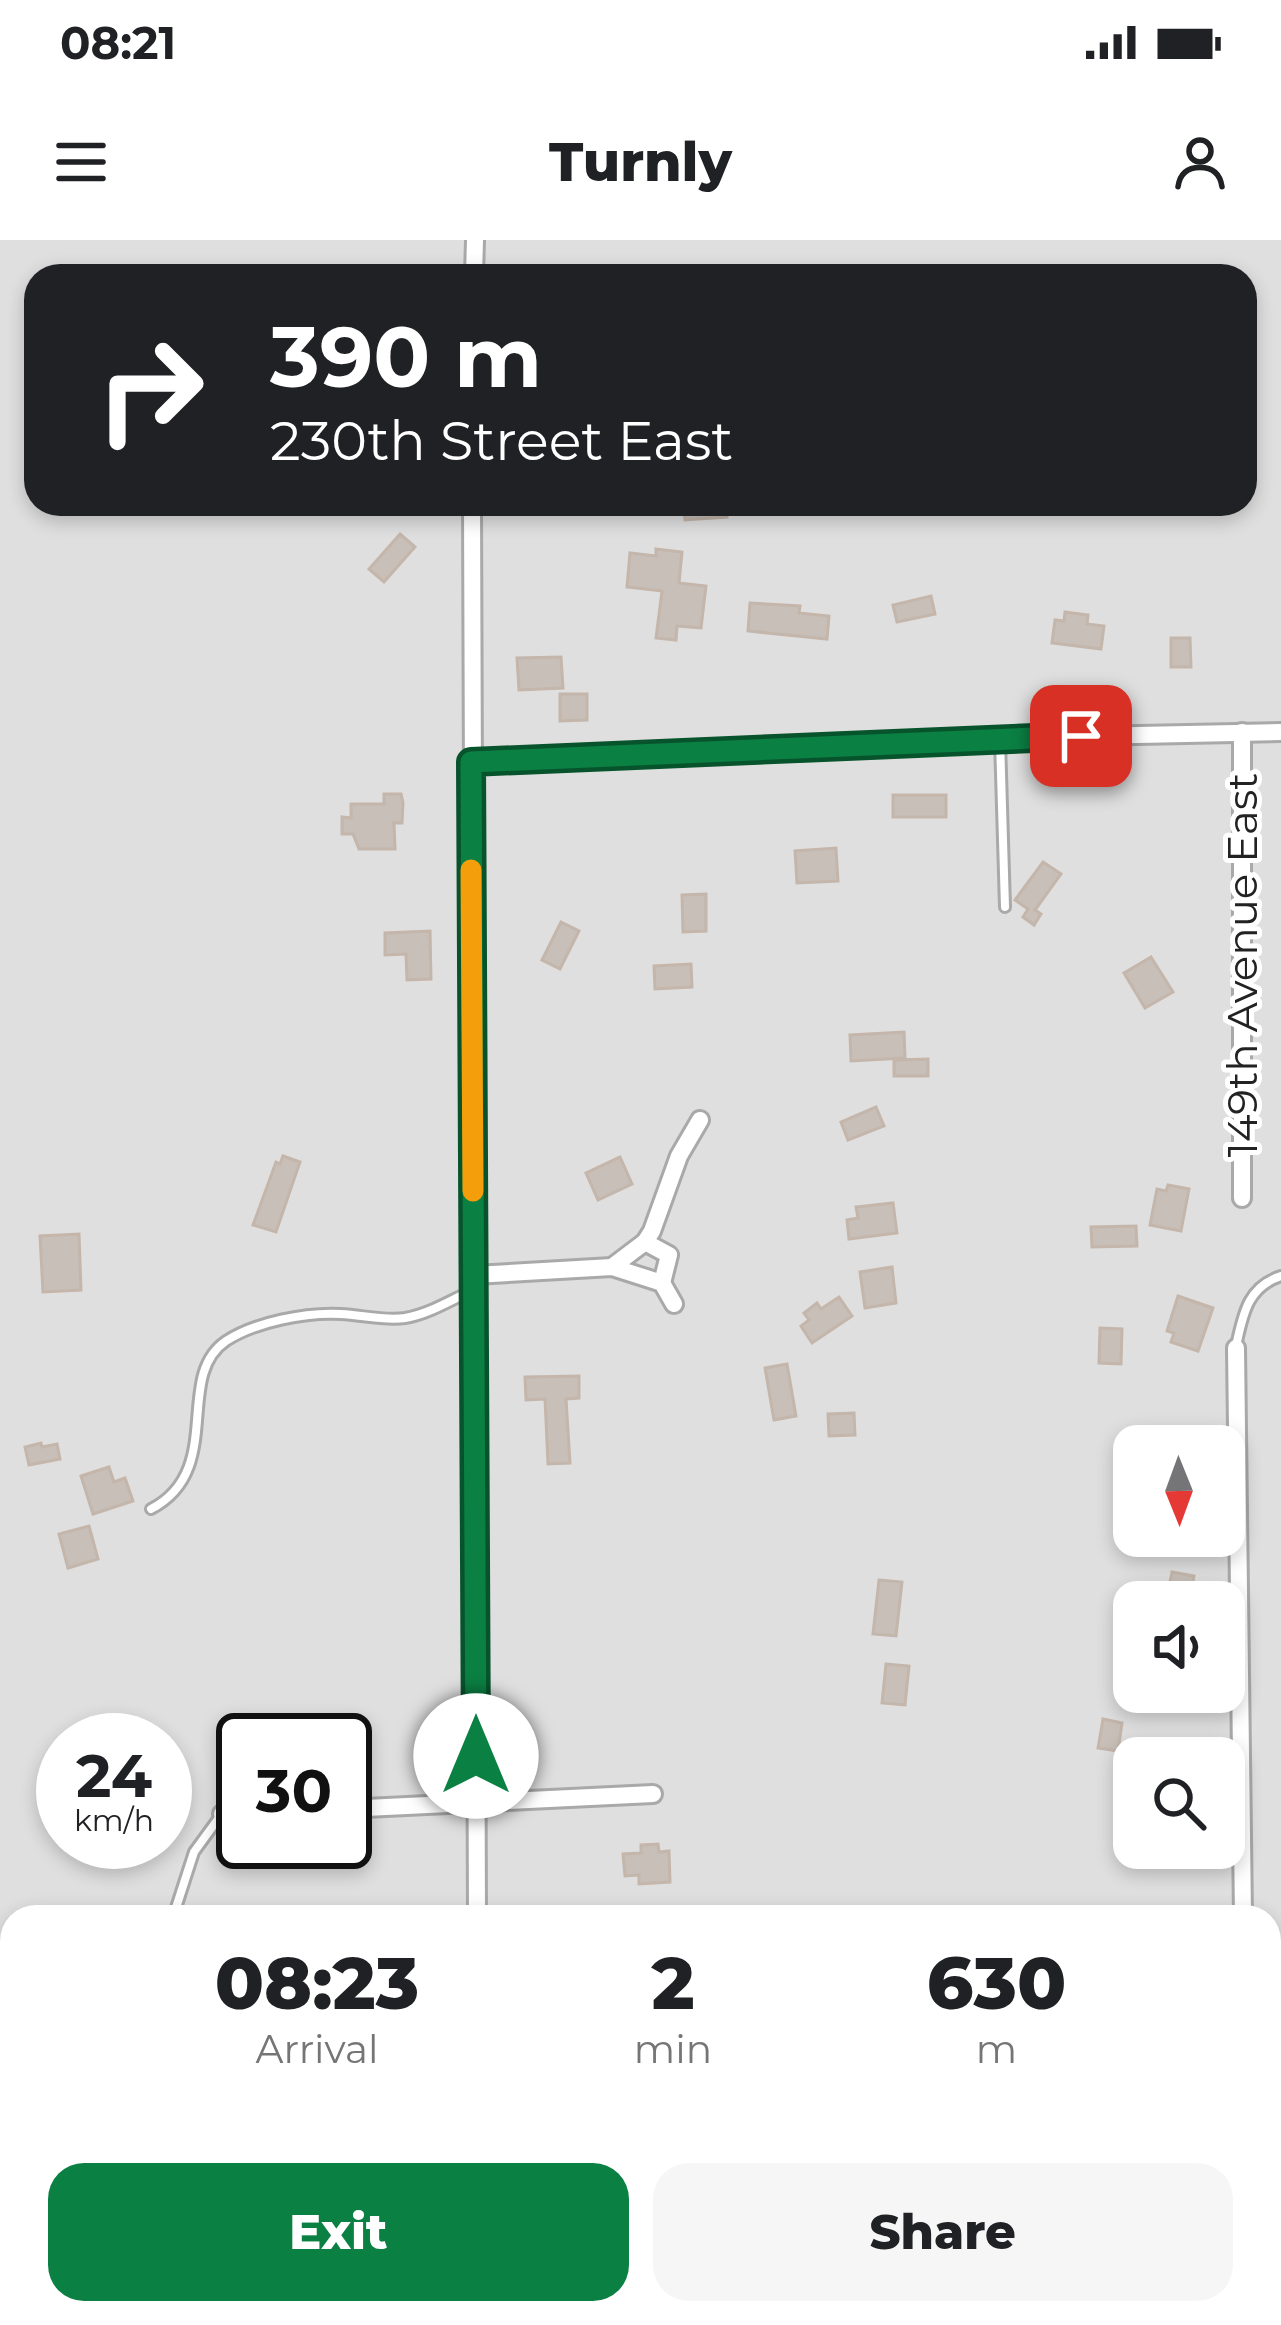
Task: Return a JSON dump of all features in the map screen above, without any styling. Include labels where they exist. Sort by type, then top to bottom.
[{"type":"street","points":[[472,516],[477,1905]]},
{"type":"street","name":"149th Avenue East","points":[[1242,732],[1242,1198]]},
{"type":"street","points":[[471,762],[1000,738],[1281,732]]},
{"type":"street","points":[[612,1267],[645,1242],[679,1156],[700,1120]]},
{"type":"street","points":[[645,1242],[668,1255],[662,1283],[674,1304]]},
{"type":"street","points":[[474,1282],[612,1267],[662,1283]]},
{"type":"street","points":[[1236,1348],[1243,1905]]},
{"type":"street","points":[[372,1808],[653,1794]]},
{"type":"lane","points":[[1000,738],[1005,907]]},
{"type":"lane","points":[[1236,1348],[1245,1307],[1254,1291],[1281,1276]]},
{"type":"lane","points":[[152,1509],[169,1500],[188,1473],[199,1431],[198,1394],[211,1359],[224,1342],[297,1317],[336,1313],[401,1319],[428,1312],[474,1282]]},
{"type":"lane","points":[[176,1905],[194,1852],[216,1820]]},
{"type":"shaded area","points":[[0,240],[1281,240],[1281,1905],[0,1905]]},
{"type":"building","points":[[685,516],[727,516],[727,517],[685,520]]},
{"type":"building","points":[[400,534],[415,547],[384,582],[369,569]]},
{"type":"building","points":[[656,549],[682,552],[679,583],[706,586],[701,628],[677,626],[676,640],[656,638],[662,591],[627,587],[630,553],[656,556]]},
{"type":"building","points":[[931,596],[935,614],[897,622],[893,605]]},
{"type":"building","points":[[750,603],[800,606],[799,613],[829,616],[827,639],[748,631]]},
{"type":"building","points":[[1065,612],[1088,615],[1087,624],[1104,626],[1101,649],[1052,643],[1055,620],[1064,621]]},
{"type":"building","points":[[1171,638],[1190,638],[1191,667],[1171,667]]},
{"type":"building","points":[[561,657],[563,688],[519,690],[517,658]]},
{"type":"building","points":[[560,694],[587,694],[587,720],[560,721]]},
{"type":"building","points":[[384,794],[401,794],[403,803],[402,823],[394,823],[395,849],[359,849],[353,834],[342,834],[342,817],[351,818],[351,804],[384,804]]},
{"type":"building","points":[[893,795],[946,795],[946,817],[893,817]]},
{"type":"building","points":[[836,848],[838,881],[797,883],[795,851]]},
{"type":"building","points":[[1043,862],[1061,874],[1035,910],[1041,914],[1034,925],[1023,917],[1028,909],[1015,900]]},
{"type":"building","points":[[706,894],[706,931],[683,932],[682,895]]},
{"type":"building","points":[[561,922],[579,931],[560,969],[542,960]]},
{"type":"building","points":[[430,931],[431,979],[407,980],[406,954],[385,955],[385,933]]},
{"type":"building","points":[[1151,957],[1173,992],[1145,1008],[1124,973]]},
{"type":"building","points":[[691,964],[692,987],[655,989],[654,966]]},
{"type":"building","points":[[904,1032],[905,1058],[851,1061],[850,1035]]},
{"type":"building","points":[[928,1059],[928,1076],[894,1076],[894,1060]]},
{"type":"building","points":[[876,1107],[884,1126],[848,1140],[841,1122]]},
{"type":"building","points":[[283,1156],[300,1162],[276,1232],[253,1225],[276,1162],[280,1164]]},
{"type":"building","points":[[620,1157],[632,1184],[598,1200],[586,1173]]},
{"type":"building","points":[[1168,1185],[1189,1189],[1181,1231],[1150,1225],[1157,1189],[1166,1191]]},
{"type":"building","points":[[893,1203],[897,1233],[849,1239],[847,1220],[858,1218],[856,1207]]},
{"type":"building","points":[[1136,1226],[1137,1246],[1092,1247],[1091,1227]]},
{"type":"building","points":[[79,1234],[81,1290],[43,1292],[40,1236]]},
{"type":"building","points":[[892,1267],[896,1303],[865,1308],[860,1272]]},
{"type":"building","points":[[1178,1296],[1213,1308],[1198,1351],[1171,1342],[1174,1333],[1167,1331]]},
{"type":"building","points":[[839,1297],[852,1316],[812,1343],[801,1326],[809,1320],[804,1313],[817,1303],[821,1309]]},
{"type":"building","points":[[1100,1328],[1122,1329],[1121,1364],[1099,1363]]},
{"type":"building","points":[[787,1364],[796,1416],[774,1420],[765,1368]]},
{"type":"building","points":[[579,1376],[579,1398],[566,1399],[570,1463],[548,1464],[545,1399],[526,1400],[525,1377]]},
{"type":"building","points":[[854,1413],[855,1435],[829,1436],[828,1414]]},
{"type":"building","points":[[41,1443],[42,1447],[57,1444],[60,1459],[29,1465],[25,1447]]},
{"type":"building","points":[[109,1467],[114,1482],[125,1478],[133,1501],[93,1514],[81,1476]]},
{"type":"building","points":[[89,1526],[98,1559],[68,1568],[59,1534]]},
{"type":"building","points":[[1172,1572],[1194,1576],[1193,1581],[1170,1581]]},
{"type":"building","points":[[879,1580],[902,1582],[896,1636],[873,1634]]},
{"type":"building","points":[[886,1664],[909,1666],[905,1705],[882,1703]]},
{"type":"building","points":[[1103,1719],[1122,1723],[1120,1737],[1113,1737],[1113,1750],[1098,1748]]},
{"type":"building","points":[[658,1844],[659,1852],[669,1851],[670,1882],[639,1884],[639,1875],[625,1876],[623,1854],[641,1853],[641,1845]]},
{"type":"slow traffic","points":[[471,870],[473,1191]]},
{"type":"route","points":[[476,1756],[471,762],[1081,736]]}]
